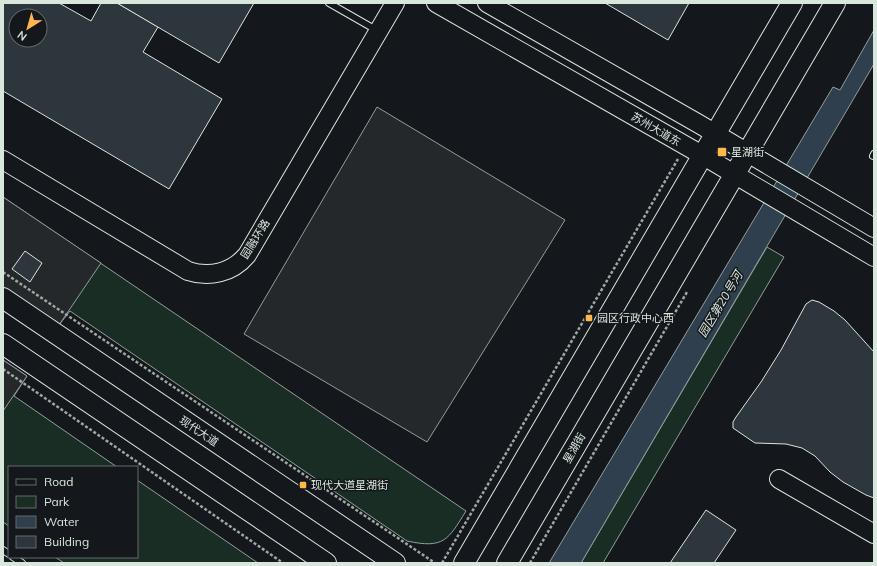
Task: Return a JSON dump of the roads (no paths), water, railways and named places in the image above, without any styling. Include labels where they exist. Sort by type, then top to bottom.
[{"type":"main road","name":"园融环路","points":[[3,160],[188,271],[201,274],[224,272],[237,265],[247,255],[395,3]]},
{"type":"main road","name":"苏州大道东","points":[[436,3],[734,174],[874,257]]},
{"type":"main road","points":[[487,3],[715,134],[874,228]]},
{"type":"main road","points":[[464,563],[694,151],[715,134],[792,3]]},
{"type":"main road","name":"星湖街","points":[[507,563],[835,3]]},
{"type":"main road","name":"现代大道","points":[[3,298],[395,563]]},
{"type":"main road","points":[[3,344],[326,563]]},
{"type":"main road","points":[[779,479],[874,534]]},
{"type":"lane","points":[[329,3],[379,31]]},
{"type":"water","name":"园区第20号河","points":[[874,30],[874,64],[581,563],[549,563],[833,87],[840,90]]},
{"type":"place","name":"星湖街","points":[[722,152]]},
{"type":"place","name":"园区行政中心西","points":[[589,318]]},
{"type":"place","name":"现代大道星湖街","points":[[303,485]]}]
